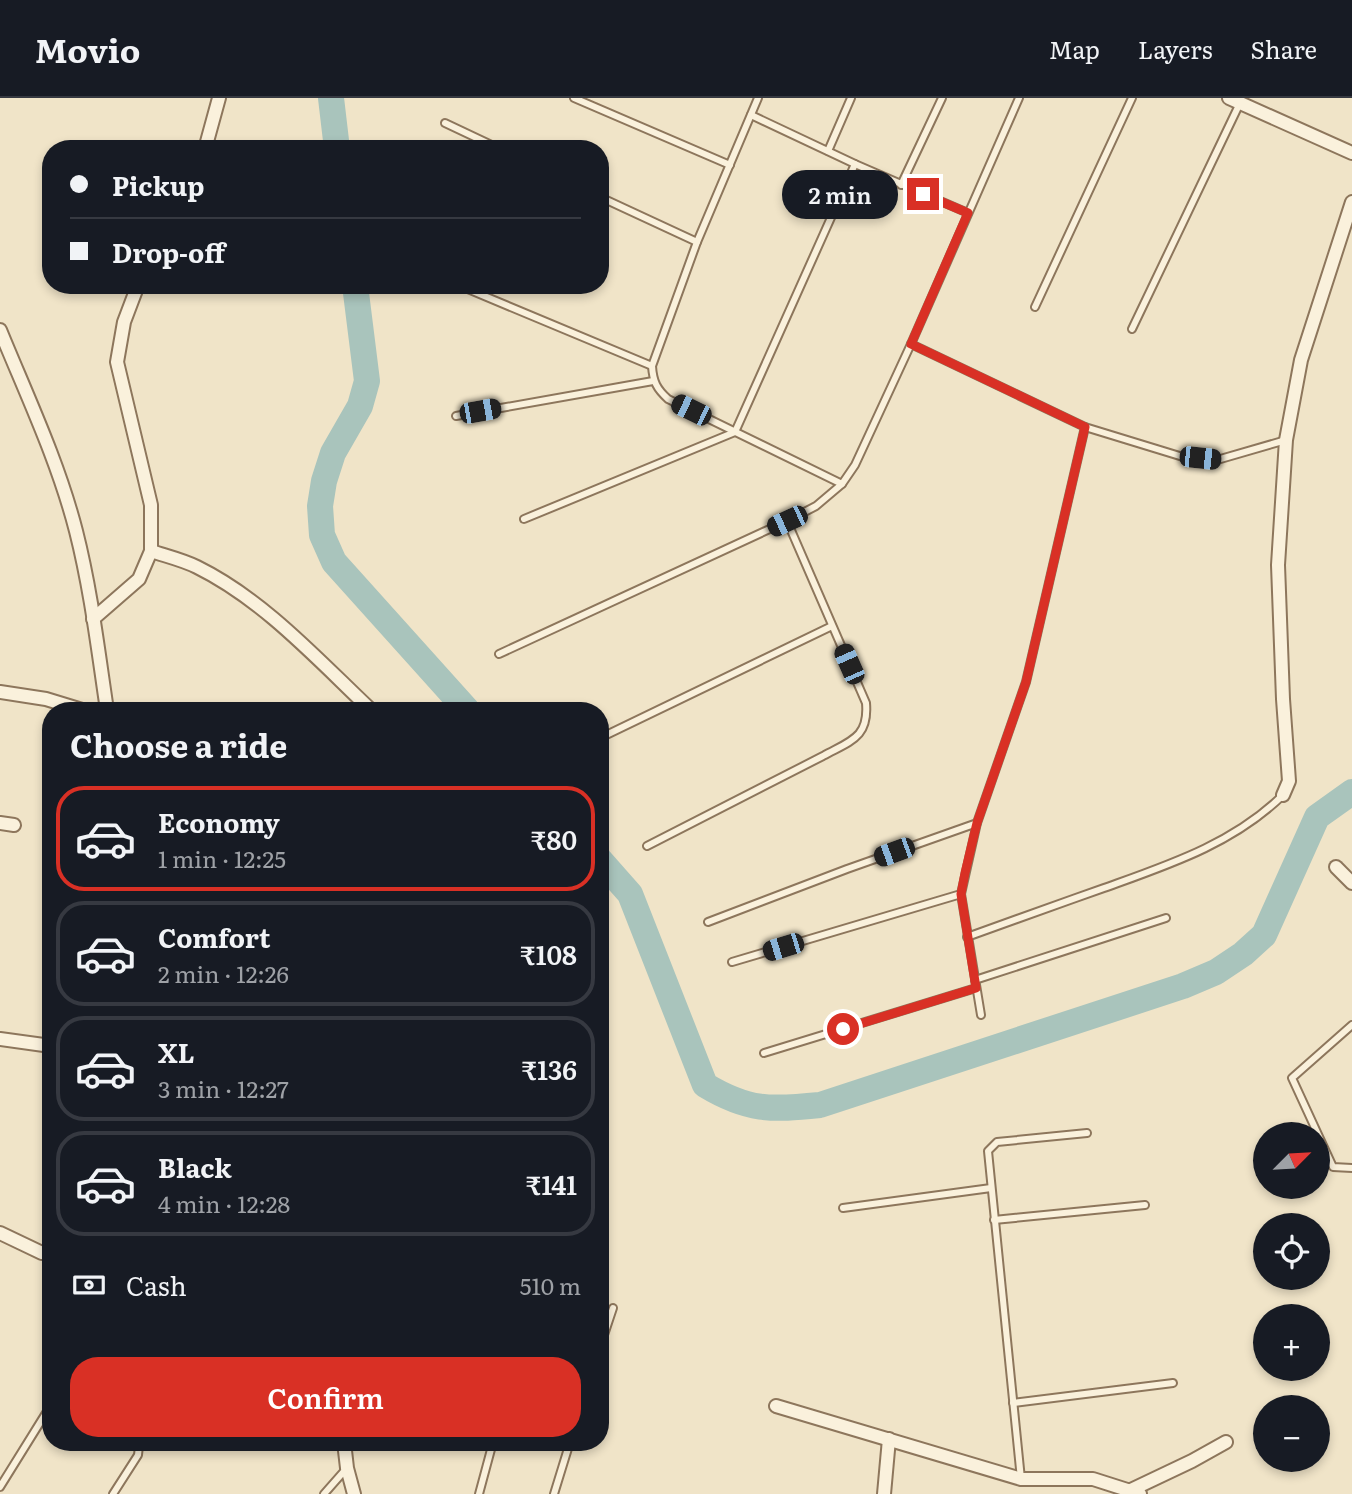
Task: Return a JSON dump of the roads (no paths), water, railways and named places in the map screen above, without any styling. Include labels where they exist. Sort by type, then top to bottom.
[{"type":"street","points":[[207,140],[219,98]]},
{"type":"street","points":[[1235,101],[1352,153]]},
{"type":"street","points":[[1283,795],[1289,781],[1278,565],[1286,440],[1301,360],[1352,202]]},
{"type":"street","points":[[93,619],[139,579],[152,551],[151,505],[117,362],[124,322],[135,294]]},
{"type":"street","points":[[0,330],[43,430],[63,486],[81,554],[106,702]]},
{"type":"street","points":[[152,551],[195,566],[224,583],[271,618],[362,702]]},
{"type":"street","points":[[0,692],[56,702]]},
{"type":"street","points":[[0,823],[14,825]]},
{"type":"street","points":[[1336,867],[1352,883]]},
{"type":"street","points":[[0,1038],[42,1045]]},
{"type":"street","points":[[0,1233],[42,1253]]},
{"type":"street","points":[[776,1406],[1021,1479],[1093,1479],[1136,1492],[1226,1442]]},
{"type":"street","points":[[884,1494],[889,1439]]},
{"type":"street","points":[[345,1451],[354,1494]]},
{"type":"lane","points":[[574,98],[730,165]]},
{"type":"lane","points":[[758,98],[697,243],[652,366],[653,381],[668,399],[842,484]]},
{"type":"lane","points":[[828,151],[852,98]]},
{"type":"lane","points":[[901,185],[942,98]]},
{"type":"lane","points":[[499,654],[787,521],[816,506],[842,484],[855,465],[911,344],[1019,98]]},
{"type":"lane","points":[[1035,307],[1132,98]]},
{"type":"lane","points":[[1132,329],[1235,101]]},
{"type":"lane","points":[[751,115],[968,213]]},
{"type":"lane","points":[[445,123],[481,140]]},
{"type":"lane","points":[[524,519],[735,432],[855,164]]},
{"type":"lane","points":[[609,201],[697,243]]},
{"type":"lane","points":[[480,294],[652,366]]},
{"type":"lane","points":[[911,344],[1085,427],[1182,457],[1217,460],[1286,440]]},
{"type":"lane","points":[[456,416],[653,381]]},
{"type":"lane","points":[[981,1015],[961,894],[977,823],[1026,682],[1085,427]]},
{"type":"lane","points":[[647,846],[842,745],[865,728],[866,703],[787,521]]},
{"type":"lane","points":[[609,734],[832,626]]},
{"type":"lane","points":[[967,937],[1180,861],[1231,836],[1269,809],[1283,795]]},
{"type":"lane","points":[[708,922],[977,823]]},
{"type":"lane","points":[[732,962],[961,894]]},
{"type":"lane","points":[[764,1053],[1166,918]]},
{"type":"lane","points":[[1352,1025],[1292,1078],[1333,1167],[1352,1168]]},
{"type":"lane","points":[[1021,1479],[988,1151],[996,1142],[1087,1133]]},
{"type":"lane","points":[[844,1208],[991,1188]]},
{"type":"lane","points":[[994,1220],[1145,1205]]},
{"type":"lane","points":[[609,1320],[613,1308]]},
{"type":"lane","points":[[1013,1403],[1173,1383]]},
{"type":"lane","points":[[0,1487],[42,1419]]},
{"type":"lane","points":[[113,1494],[138,1451]]},
{"type":"lane","points":[[479,1494],[491,1451]]},
{"type":"lane","points":[[554,1494],[567,1451]]},
{"type":"lane","points":[[324,1494],[347,1468]]},
{"type":"waterway","points":[[331,98],[336,140]]},
{"type":"waterway","points":[[356,294],[367,381],[360,406],[333,453],[324,481],[320,506],[322,535],[334,562],[460,702]]},
{"type":"waterway","points":[[609,870],[630,894],[705,1085],[734,1100],[760,1107],[803,1107],[820,1105],[1183,986],[1216,972],[1243,954],[1264,935],[1317,817],[1352,792]]}]
